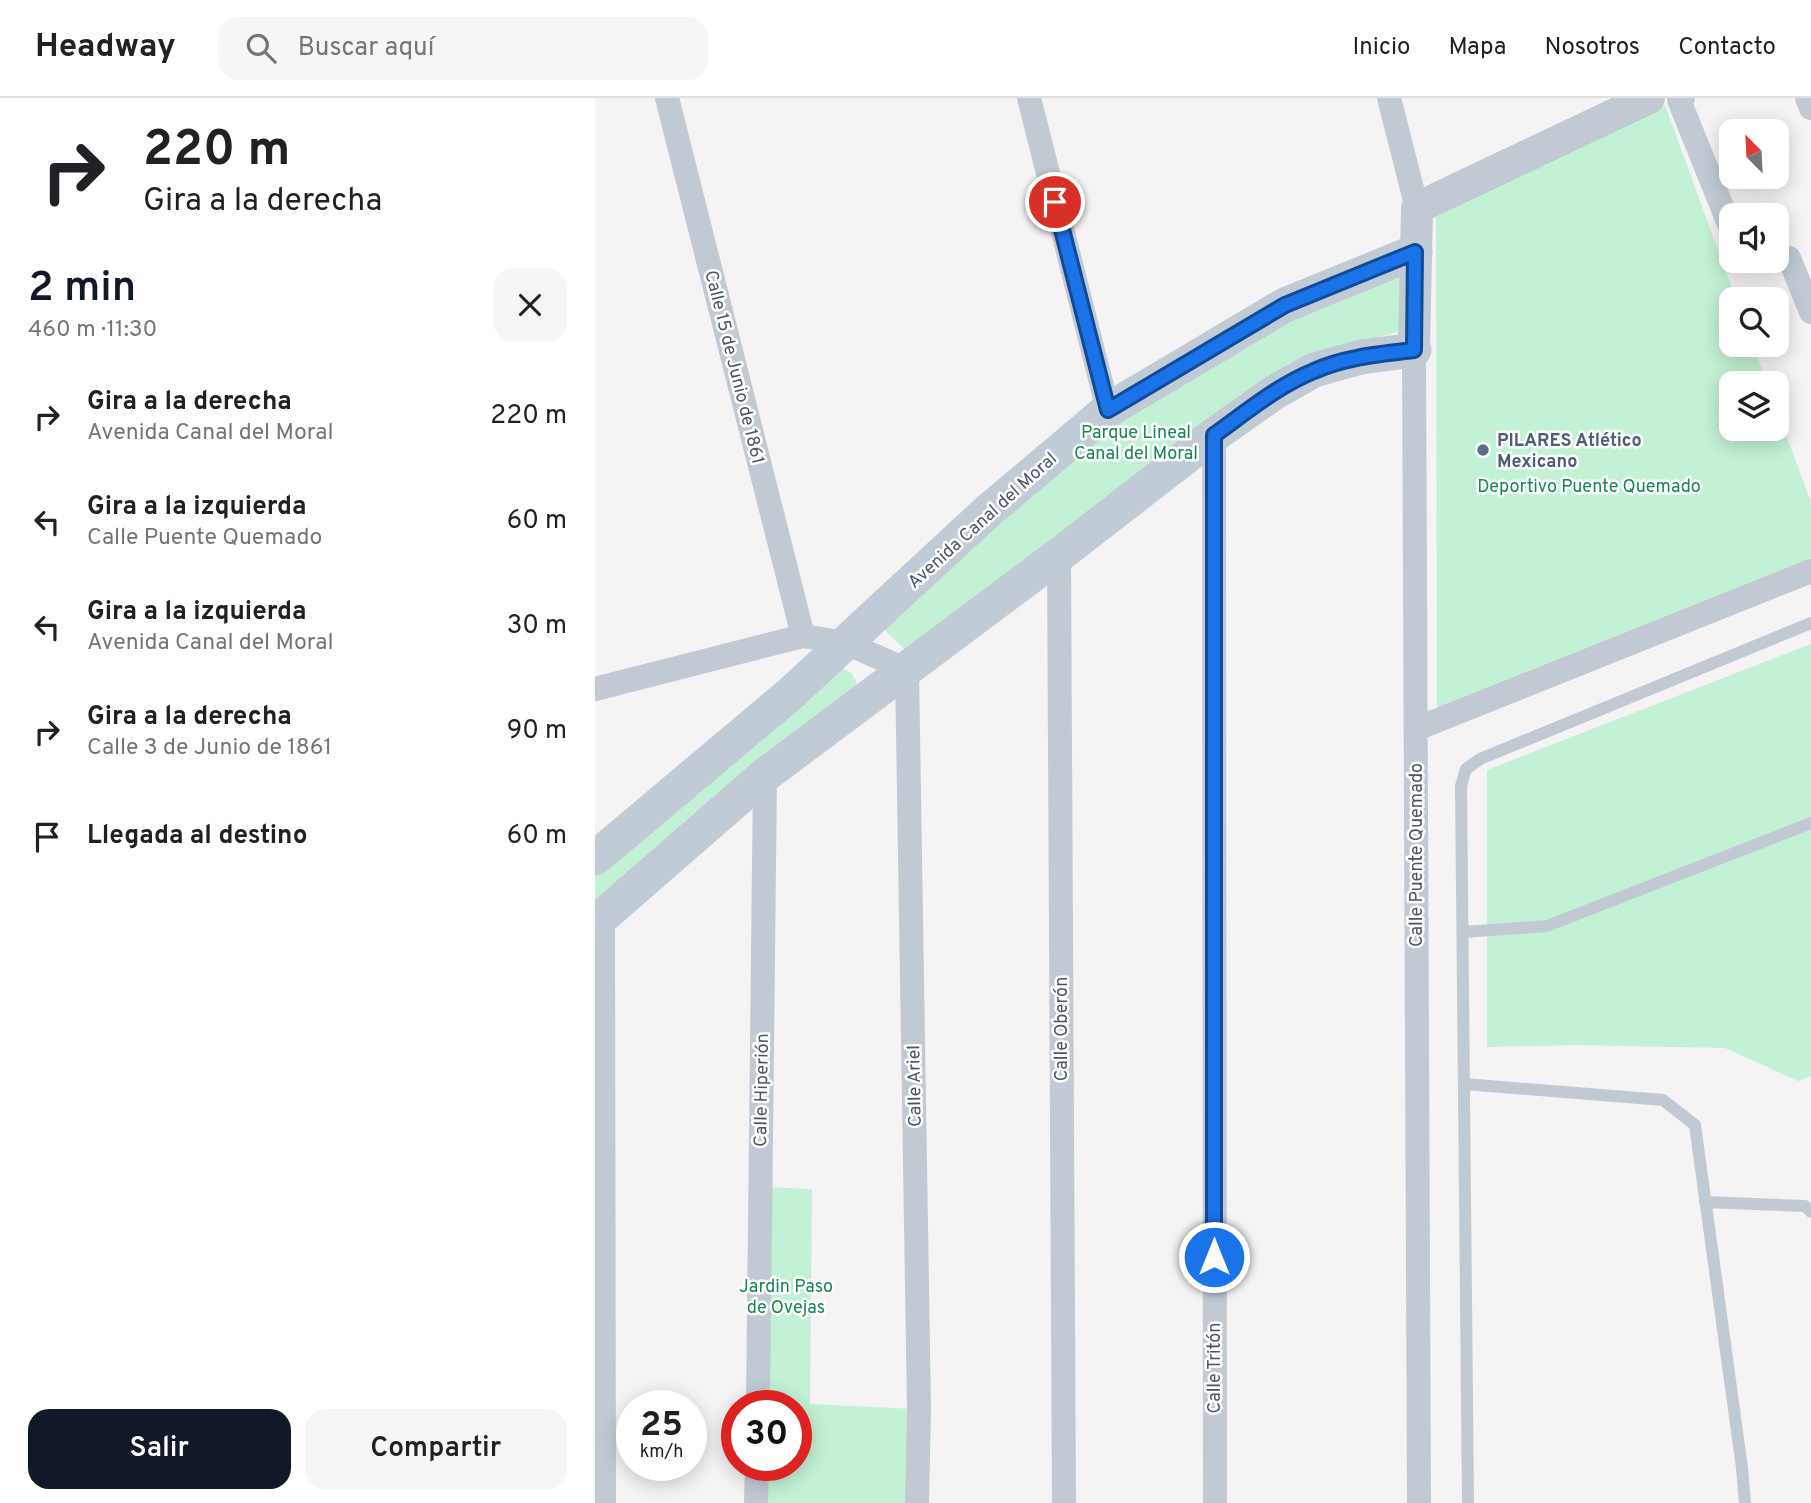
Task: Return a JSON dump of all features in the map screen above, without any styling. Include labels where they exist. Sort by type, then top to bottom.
[{"type":"main road","name":"Avenida Canal del Moral","points":[[595,858],[789,695],[987,512],[1108,410],[1285,305],[1415,252]]},
{"type":"main road","points":[[599,919],[765,775],[1214,435],[1275,392],[1314,370],[1361,357],[1414,350]]},
{"type":"street","name":"Calle 15 de Junio de 1861","points":[[667,98],[803,636]]},
{"type":"street","points":[[1028,98],[1108,410]]},
{"type":"street","points":[[1389,98],[1417,208],[1649,98]]},
{"type":"street","points":[[1683,98],[1679,100],[1721,203]]},
{"type":"street","points":[[1807,98],[1811,108]]},
{"type":"street","name":"Calle Puente Quemado","points":[[1417,208],[1414,350],[1419,1503]]},
{"type":"street","points":[[1789,258],[1811,312]]},
{"type":"street","name":"Calle Tritón","points":[[1214,435],[1215,1503]]},
{"type":"street","name":"Calle Oberón","points":[[1059,555],[1064,1503]]},
{"type":"street","points":[[1416,729],[1809,576]]},
{"type":"street","points":[[595,689],[803,636],[846,643],[907,670]]},
{"type":"street","name":"Calle Ariel","points":[[907,670],[919,1409],[916,1503]]},
{"type":"street","name":"Calle Hiperión","points":[[758,1390],[765,775]]},
{"type":"street","points":[[599,919],[604,1503]]},
{"type":"street","points":[[756,1503],[757,1481]]},
{"type":"lane","points":[[1468,1503],[1461,786],[1466,769],[1480,759],[1811,623]]},
{"type":"lane","points":[[1462,932],[1547,926],[1811,823]]},
{"type":"lane","points":[[1464,1084],[1663,1100],[1695,1125],[1745,1503]]},
{"type":"lane","points":[[1705,1202],[1805,1206],[1811,1212]]},
{"type":"green space","name":"Deportivo Puente Quemado","points":[[1665,105],[1719,253],[1719,273],[1726,273],[1732,287],[1719,287],[1719,357],[1757,357],[1763,371],[1719,371],[1719,441],[1788,441],[1811,502],[1811,560],[1437,713],[1436,217]]},
{"type":"green space","name":"Parque Lineal Canal del Moral","points":[[1411,258],[1403,330],[1309,358],[910,654],[879,625],[1120,414],[1288,313]]},
{"type":"green space","points":[[1811,644],[1811,1076],[1798,1081],[1725,1048],[1576,1045],[1487,1047],[1487,770]]},
{"type":"green space","points":[[841,667],[852,674],[861,691],[595,913],[595,868]]},
{"type":"green space","name":"Jardin Paso de Ovejas","points":[[763,1187],[812,1189],[810,1390],[761,1390]]},
{"type":"green space","points":[[812,1404],[915,1409],[916,1503],[756,1503],[757,1481],[812,1481]]},
{"type":"place","name":"PILARES Atlético Mexicano","points":[[1483,450]]},
{"type":"route","points":[[1055,202],[1108,410],[1285,305],[1415,252],[1414,350],[1361,357],[1314,370],[1275,392],[1214,435],[1214,1257]]}]
